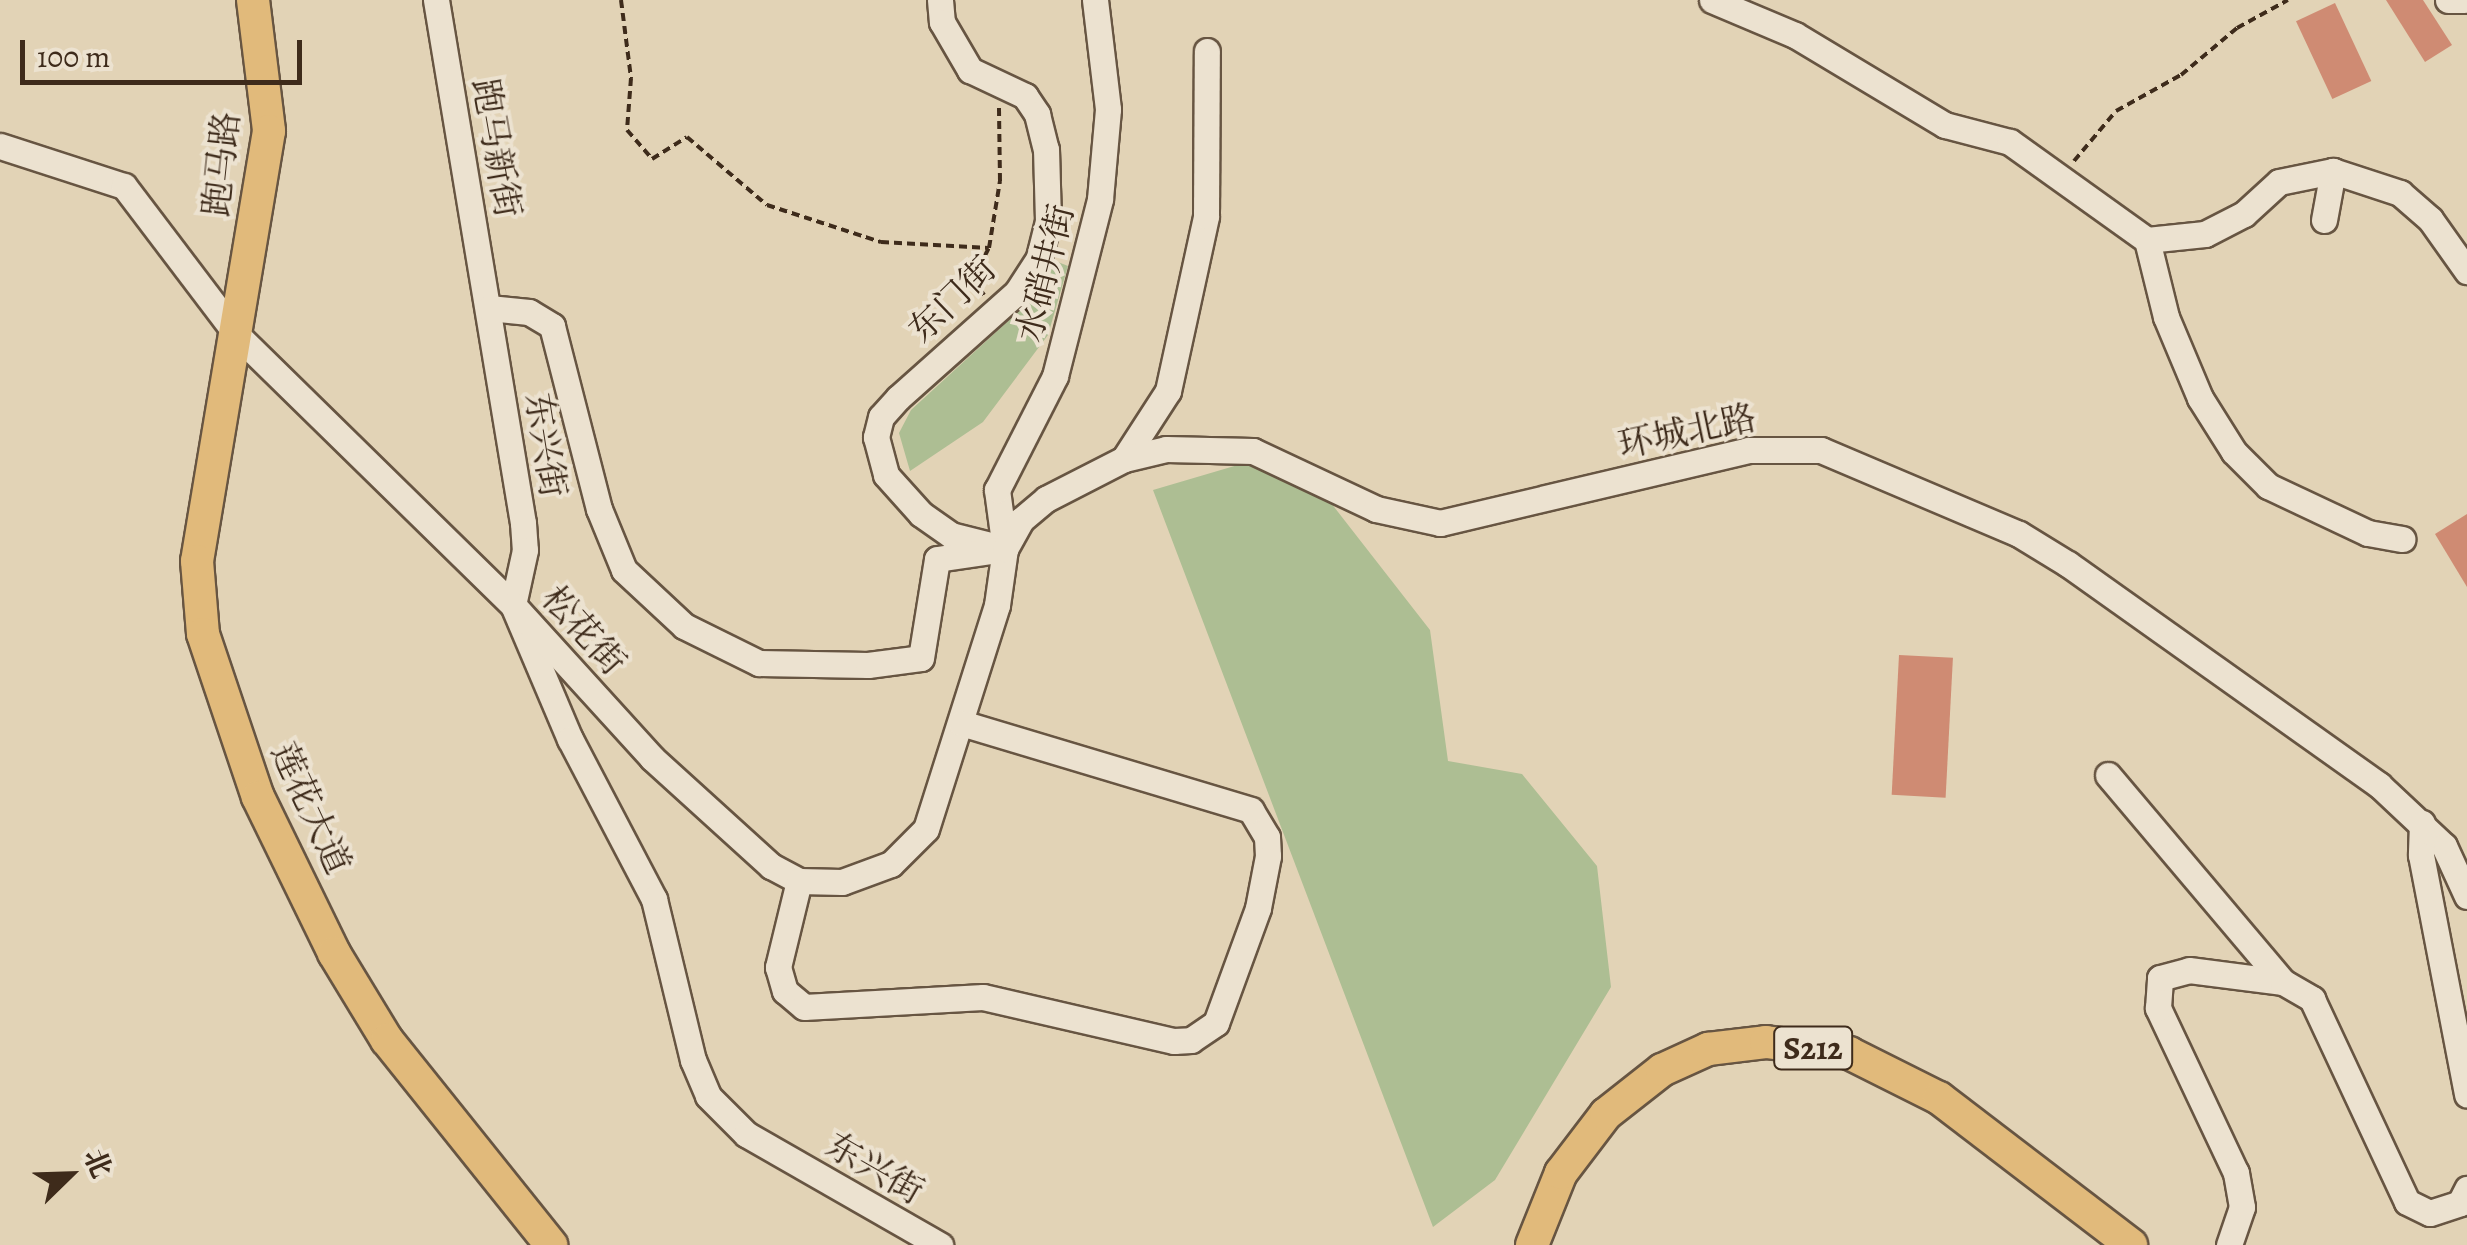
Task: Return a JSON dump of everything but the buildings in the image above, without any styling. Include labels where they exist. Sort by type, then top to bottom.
[{"type":"main road","name":"跑马路","points":[[238,336],[269,130],[253,0]]},
{"type":"main road","name":"莲花大道","points":[[238,336],[220,395],[197,561],[203,634],[227,716],[334,953],[386,1040],[551,1245]]},
{"type":"main road","name":"S212","points":[[1532,1245],[1561,1173],[1606,1114],[1662,1070],[1708,1049],[1766,1042],[1848,1053],[1940,1098],[2130,1245]]},
{"type":"street","name":"跑马新街","points":[[436,0],[489,308]]},
{"type":"street","name":"东门街","points":[[940,0],[955,48],[970,70],[1026,96],[1037,114],[1046,149],[1047,204],[1039,258],[1017,292],[898,398],[881,417],[876,437],[886,475],[921,514],[952,535],[1005,549]]},
{"type":"street","name":"水硝井街","points":[[1005,549],[997,490],[1055,376],[1100,200],[1108,109],[1095,0]]},
{"type":"street","points":[[1712,0],[1794,35],[1945,126],[2010,142],[2147,240],[2166,316],[2200,398],[2234,452],[2268,486],[2368,533],[2402,539]]},
{"type":"street","points":[[2448,0],[2464,0]]},
{"type":"street","points":[[1124,459],[1168,390],[1206,216],[1207,51]]},
{"type":"street","name":"松花街","points":[[0,146],[124,186],[238,336],[514,605],[652,758],[754,852],[799,881]]},
{"type":"street","points":[[2147,240],[2205,234],[2244,214],[2279,182],[2332,171],[2400,193],[2430,219],[2467,272]]},
{"type":"street","points":[[2324,220],[2332,171]]},
{"type":"street","name":"东兴街","points":[[940,1245],[746,1134],[708,1096],[670,984],[654,899],[570,740],[514,605],[525,550],[523,523],[489,308],[530,312],[552,326],[598,509],[624,570],[684,626],[759,662],[868,665],[921,658],[937,559],[1005,549]]},
{"type":"street","name":"环城北路","points":[[1005,549],[1021,520],[1046,499],[1124,459],[1204,445],[1253,450],[1376,509],[1440,522],[1748,450],[1821,450],[2052,554],[2422,823],[2444,846],[2467,896]]},
{"type":"street","points":[[961,723],[1250,810],[1267,837],[1268,856],[1258,908],[1216,1023],[1191,1040],[1174,1041],[983,997],[804,1007],[786,991],[778,967],[799,881],[866,877],[911,848],[937,805],[961,723],[997,606],[1005,549]]},
{"type":"street","points":[[2108,775],[2283,982],[2312,999],[2407,1202],[2430,1213],[2460,1203],[2467,1190]]},
{"type":"street","points":[[2422,823],[2422,855],[2467,1095]]},
{"type":"street","points":[[2229,1245],[2242,1207],[2236,1174],[2158,1008],[2160,978],[2189,970],[2283,982]]},
{"type":"path","points":[[622,0],[631,78],[626,130],[652,159],[687,136],[767,205],[881,242],[989,248]]},
{"type":"path","points":[[2060,178],[2116,111],[2181,75],[2237,28],[2288,0]]},
{"type":"path","points":[[991,79],[998,97],[1000,182],[989,248],[973,279],[994,311]]},
{"type":"green space","points":[[1053,260],[1068,266],[1048,335],[983,422],[910,471],[899,433],[911,410],[1030,301]]},
{"type":"green space","points":[[1248,462],[1331,503],[1430,630],[1448,761],[1522,774],[1597,866],[1611,987],[1495,1180],[1433,1227],[1153,490]]}]
